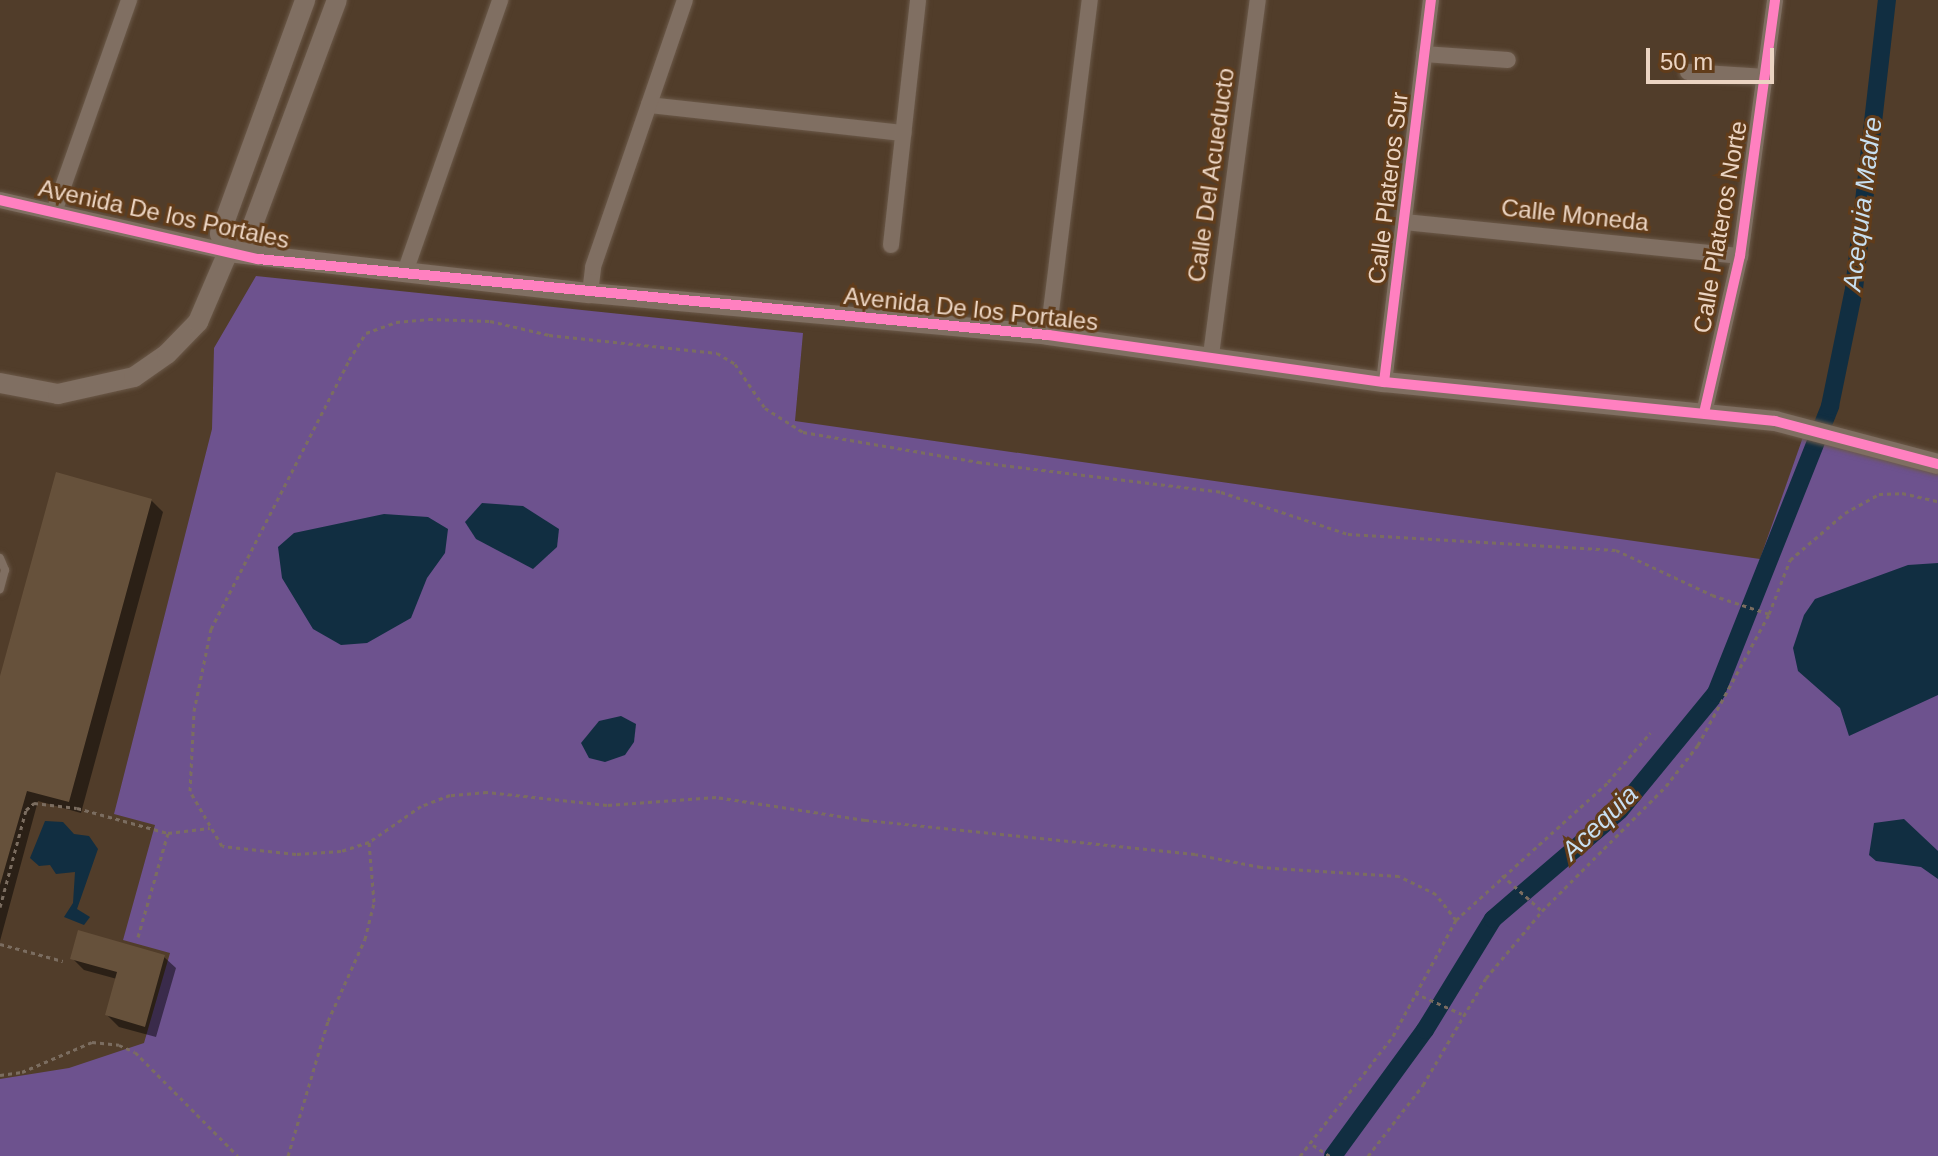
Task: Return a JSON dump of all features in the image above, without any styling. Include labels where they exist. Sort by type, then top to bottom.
[{"type":"street","points":[[54,212],[129,0]]},
{"type":"street","points":[[228,252],[220,234],[305,0]]},
{"type":"street","points":[[0,383],[58,394],[134,377],[167,354],[198,322],[228,252],[246,243],[337,0]]},
{"type":"street","points":[[405,272],[500,0]]},
{"type":"street","points":[[590,293],[593,267],[685,0]]},
{"type":"street","points":[[891,245],[918,0]]},
{"type":"street","points":[[1048,335],[1090,0]]},
{"type":"street","name":"Calle Del Acueducto","points":[[1211,355],[1258,0]]},
{"type":"street","name":"Calle Plateros Sur","points":[[1384,382],[1431,0]]},
{"type":"street","name":"Calle Plateros Norte","points":[[1704,413],[1740,256],[1775,0]]},
{"type":"street","points":[[1424,54],[1508,60]]},
{"type":"street","points":[[1688,72],[1766,77]]},
{"type":"street","points":[[649,105],[903,133]]},
{"type":"street","name":"Avenida De los Portales","points":[[0,200],[228,252],[590,293],[1048,335],[1211,355],[1384,382],[1704,413],[1805,426],[1938,464]]},
{"type":"street","name":"Calle Moneda","points":[[1405,222],[1740,256]]},
{"type":"lane","points":[[0,558],[5,570],[0,589]]},
{"type":"path","points":[[1456,920],[1436,894],[1399,876],[1261,867],[1195,854],[865,820],[716,797],[607,805],[487,792],[450,795],[421,806],[369,842],[341,851],[296,854],[222,846],[190,791],[187,768],[211,629],[349,360],[366,333],[396,322],[490,321],[549,335],[717,353],[735,364],[765,408],[803,432],[978,462],[1221,492],[1348,534],[1616,550],[1725,599],[1769,614]]},
{"type":"path","points":[[1368,1156],[1423,1085],[1463,1014],[1542,911],[1657,796],[1698,745],[1769,614],[1790,560],[1845,513],[1879,494],[1902,493],[1938,501]]},
{"type":"path","points":[[1300,1156],[1313,1144],[1393,1036],[1456,920],[1608,782],[1650,733]]},
{"type":"path","points":[[0,907],[26,810],[34,803],[47,801],[168,833],[210,828]]},
{"type":"path","points":[[138,937],[168,833]]},
{"type":"path","points":[[288,1156],[328,1021],[365,939],[374,902],[369,842]]},
{"type":"path","points":[[1502,875],[1542,911]]},
{"type":"path","points":[[0,944],[63,961]]},
{"type":"path","points":[[1415,993],[1463,1014]]},
{"type":"path","points":[[0,1075],[22,1072],[92,1042],[119,1045],[135,1052],[238,1156]]},
{"type":"path","points":[[1313,1144],[1330,1156]]},
{"type":"shaded area","points":[[256,276],[803,333],[795,421],[1760,559],[1803,437],[1938,473],[1938,1156],[0,1156],[0,1079],[69,1068],[144,1043],[170,953],[123,940],[155,825],[114,814],[212,429],[214,348]]},
{"type":"water","points":[[482,503],[523,506],[559,529],[557,547],[533,569],[476,539],[465,522]]},
{"type":"water","points":[[384,514],[428,517],[448,529],[445,553],[427,578],[411,618],[367,643],[341,645],[313,629],[282,578],[278,547],[294,533]]},
{"type":"water","points":[[1938,563],[1938,695],[1849,736],[1840,708],[1798,671],[1793,648],[1804,615],[1815,599],[1908,565]]},
{"type":"water","points":[[621,716],[636,724],[634,742],[625,755],[605,762],[589,758],[581,743],[599,721]]},
{"type":"water","points":[[1904,819],[1938,851],[1938,879],[1921,867],[1876,861],[1869,855],[1874,823]]},
{"type":"water","points":[[45,821],[63,822],[74,834],[89,836],[98,849],[77,909],[90,917],[84,925],[64,917],[73,903],[75,872],[56,874],[50,865],[39,866],[30,858]]},
{"type":"building","points":[[56,472],[152,499],[69,802],[27,791],[0,885],[0,676]]},
{"type":"building","points":[[78,930],[165,955],[145,1027],[105,1015],[117,972],[70,959]]},
{"type":"waterway","name":"Acequia","points":[[1333,1156],[1425,1030],[1493,919],[1620,810],[1716,693],[1830,406],[1854,289],[1887,0]]},
{"type":"cycle path","points":[[1384,382],[1431,0]]},
{"type":"cycle path","points":[[1704,413],[1740,256],[1775,0]]},
{"type":"cycle path","points":[[0,200],[258,259],[1048,335],[1384,382],[1775,421],[1938,464]]},
{"type":"water label","name":"Acequia Madre","points":[[1863,204]]}]
